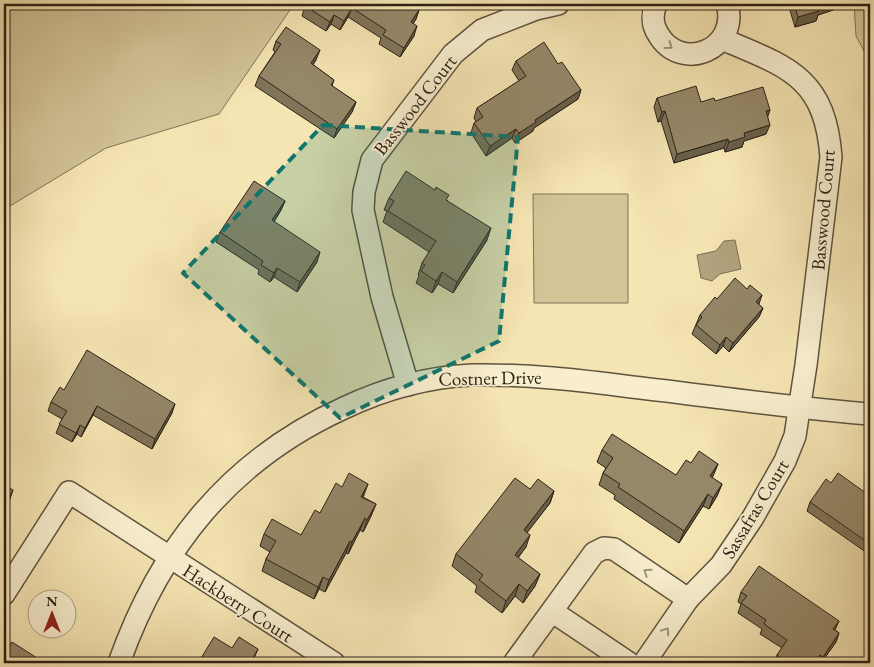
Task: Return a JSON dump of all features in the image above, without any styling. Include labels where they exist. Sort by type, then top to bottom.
[{"type":"street","name":"Basswood Court","points":[[408,384],[382,297],[363,210],[364,192],[372,160],[453,54],[482,30],[536,9],[558,4]]},
{"type":"street","points":[[656,4],[653,11],[654,28],[663,42],[677,52],[694,54],[710,50],[722,39],[729,23],[727,4]]},
{"type":"street","name":"Basswood Court","points":[[722,39],[775,62],[806,83],[822,111],[829,131],[830,157],[800,407]]},
{"type":"street","name":"Costner Drive","points":[[119,663],[144,601],[168,558],[218,495],[264,454],[327,416],[359,401],[408,384],[471,375],[545,376],[870,414]]},
{"type":"street","name":"Sassafras Court","points":[[644,663],[688,599],[720,566],[752,519],[785,461],[795,436],[800,407]]},
{"type":"street","name":"Hackberry Court","points":[[4,594],[69,492],[168,558],[334,663]]},
{"type":"street","points":[[514,663],[553,612],[594,553],[604,548],[614,549],[688,599]]},
{"type":"street","points":[[553,612],[628,663]]},
{"type":"highlighted area","points":[[323,125],[518,137],[499,341],[340,418],[183,273]]},
{"type":"shaded area","points":[[4,4],[294,4],[219,114],[106,148],[10,206],[4,221]]},
{"type":"shaded area","points":[[854,4],[870,4],[870,62],[856,36]]},
{"type":"shaded area","points":[[533,194],[628,194],[628,303],[534,303]]},
{"type":"shaded area","points":[[735,240],[741,269],[720,274],[712,281],[701,278],[697,255],[716,251],[724,241]]},
{"type":"building","points":[[307,4],[409,4],[419,10],[411,22],[417,26],[404,48],[383,35],[386,30],[352,8],[344,21],[334,15],[330,22],[305,6]]},
{"type":"building","points":[[794,4],[826,4],[817,7],[819,11],[798,17]]},
{"type":"building","points":[[286,27],[320,50],[311,63],[334,80],[331,85],[356,102],[337,129],[259,76],[281,44],[276,41]]},
{"type":"building","points":[[544,42],[558,64],[562,62],[581,90],[535,120],[536,122],[519,133],[516,129],[490,146],[474,123],[483,117],[477,108],[526,76],[516,61]]},
{"type":"building","points":[[696,86],[701,102],[714,98],[715,101],[763,87],[770,110],[766,111],[770,125],[744,133],[745,137],[729,142],[728,139],[677,154],[665,111],[662,112],[657,98]]},
{"type":"building","points":[[406,171],[435,190],[436,187],[449,195],[446,200],[491,228],[457,282],[442,272],[436,281],[421,271],[425,265],[422,263],[436,241],[388,211],[394,201],[389,198]]},
{"type":"building","points":[[254,181],[285,201],[272,220],[320,252],[300,282],[277,268],[274,273],[261,265],[263,261],[220,232]]},
{"type":"building","points":[[735,278],[747,289],[750,285],[762,295],[756,302],[763,308],[733,343],[726,337],[720,345],[696,325],[702,317],[700,315]]},
{"type":"building","points":[[87,350],[175,404],[155,439],[97,406],[85,428],[80,425],[76,433],[59,424],[67,411],[51,402],[60,387],[64,390]]},
{"type":"building","points":[[612,434],[676,475],[686,460],[691,463],[699,451],[718,464],[710,476],[722,484],[713,498],[708,494],[684,531],[618,487],[620,484],[603,473],[613,458],[602,450]]},
{"type":"building","points":[[349,473],[368,484],[361,497],[376,504],[367,520],[365,518],[352,542],[350,541],[329,580],[323,577],[318,587],[266,559],[276,541],[264,534],[272,519],[301,535],[315,510],[320,513],[336,483],[342,487]]},
{"type":"building","points":[[838,473],[870,496],[870,544],[810,502],[826,479],[831,483]]},
{"type":"building","points":[[515,478],[530,489],[538,479],[554,491],[524,530],[530,535],[515,555],[540,574],[527,591],[519,584],[506,601],[479,580],[483,575],[456,554]]},
{"type":"building","points":[[4,485],[13,490],[4,507]]},
{"type":"building","points":[[759,566],[839,621],[833,629],[839,633],[823,657],[820,655],[814,663],[784,663],[786,661],[777,655],[787,640],[764,624],[766,620],[741,603],[747,596],[741,592]]},
{"type":"building","points":[[214,637],[232,648],[239,637],[258,649],[250,663],[198,663]]},
{"type":"building","points":[[12,642],[45,663],[4,663],[4,655]]},
{"type":"building","points":[[560,658],[568,663],[557,663]]}]
